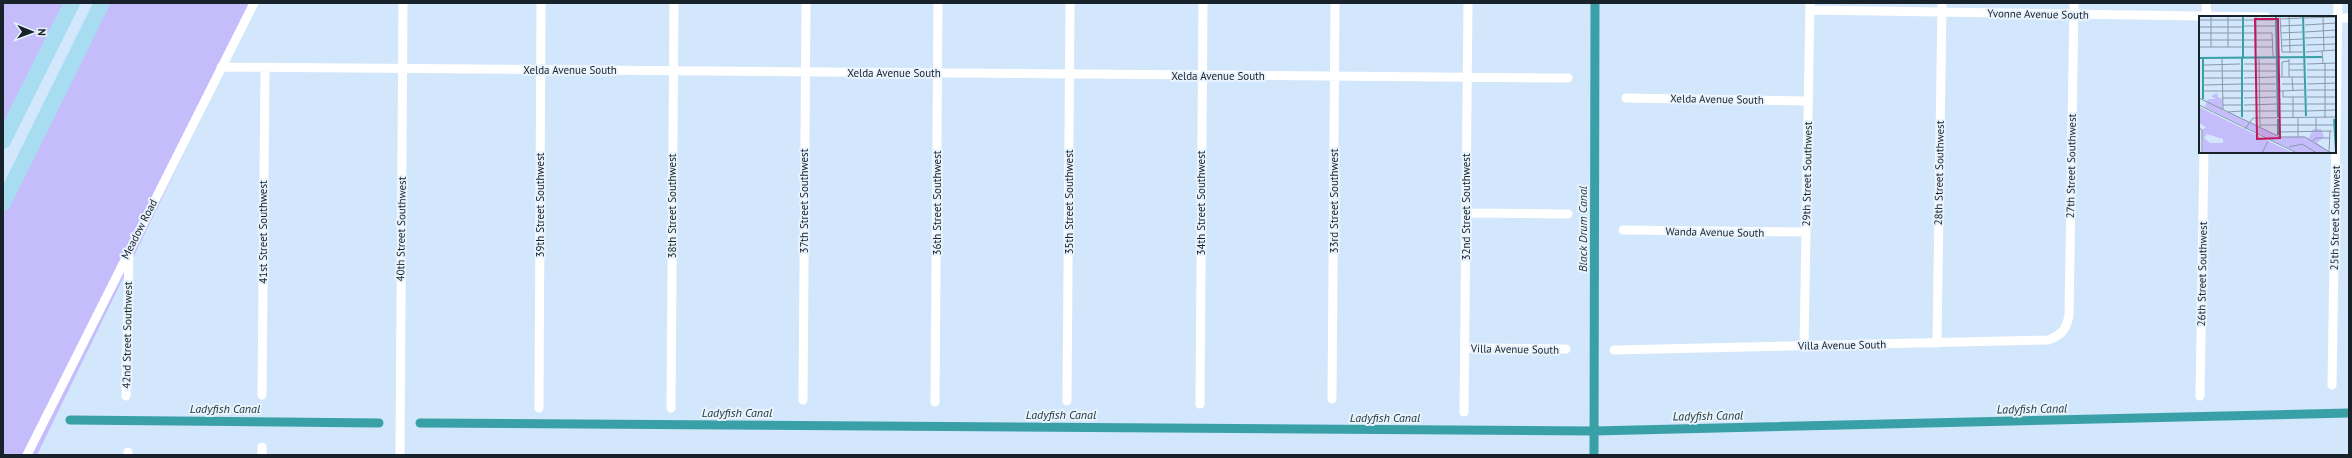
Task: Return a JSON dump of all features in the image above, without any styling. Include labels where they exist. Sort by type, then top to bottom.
[{"type":"highway","points":[[3,141],[72,3]]},
{"type":"highway","points":[[3,203],[102,3]]},
{"type":"street","name":"Meadow Road","points":[[27,455],[254,3]]},
{"type":"street","name":"40th Street Southwest","points":[[400,455],[403,3]]},
{"type":"street","name":"39th Street Southwest","points":[[538,408],[541,3]]},
{"type":"street","name":"38th Street Southwest","points":[[671,408],[674,3]]},
{"type":"street","name":"37th Street Southwest","points":[[803,400],[806,3]]},
{"type":"street","name":"36th Street Southwest","points":[[935,402],[938,3]]},
{"type":"street","name":"35th Street Southwest","points":[[1067,401],[1070,3]]},
{"type":"street","name":"34th Street Southwest","points":[[1200,404],[1203,3]]},
{"type":"street","name":"33rd Street Southwest","points":[[1332,399],[1335,3]]},
{"type":"street","name":"32nd Street Southwest","points":[[1464,412],[1468,3]]},
{"type":"street","name":"27th Street Southwest","points":[[2066,328],[2069,316],[2074,3]]},
{"type":"street","points":[[2206,3],[2207,16]]},
{"type":"street","name":"25th Street Southwest","points":[[2336,91],[2338,3]]},
{"type":"street","name":"Yvonne Avenue South","points":[[1810,7],[1942,8],[2074,14],[2199,17]]},
{"type":"street","name":"29th Street Southwest","points":[[1804,346],[1810,7]]},
{"type":"street","name":"28th Street Southwest","points":[[1937,343],[1942,8]]},
{"type":"street","points":[[2337,18],[2349,18]]},
{"type":"street","name":"Xelda Avenue South","points":[[221,67],[1568,78]]},
{"type":"street","name":"41st Street Southwest","points":[[262,395],[264,68]]},
{"type":"street","name":"Xelda Avenue South","points":[[1626,98],[1808,100]]},
{"type":"street","name":"26th Street Southwest","points":[[2200,396],[2204,153]]},
{"type":"street","name":"25th Street Southwest","points":[[2332,385],[2335,153]]},
{"type":"street","points":[[1466,213],[1568,214]]},
{"type":"street","name":"Wanda Avenue South","points":[[1623,230],[1806,232]]},
{"type":"street","name":"42nd Street Southwest","points":[[126,396],[129,250]]},
{"type":"street","name":"Villa Avenue South","points":[[1614,350],[2048,340],[2058,336],[2066,328]]},
{"type":"street","name":"Villa Avenue South","points":[[1465,348],[1566,349]]},
{"type":"shaded area","points":[[3,3],[67,3],[3,130]]},
{"type":"shaded area","points":[[108,3],[257,3],[37,455],[3,455],[3,214]]},
{"type":"waterway","name":"Black Drum Canal","points":[[1594,455],[1595,3]]},
{"type":"waterway","name":"Ladyfish Canal","points":[[420,423],[1594,431],[2349,413]]},
{"type":"waterway","name":"Ladyfish Canal","points":[[70,420],[379,423]]}]
